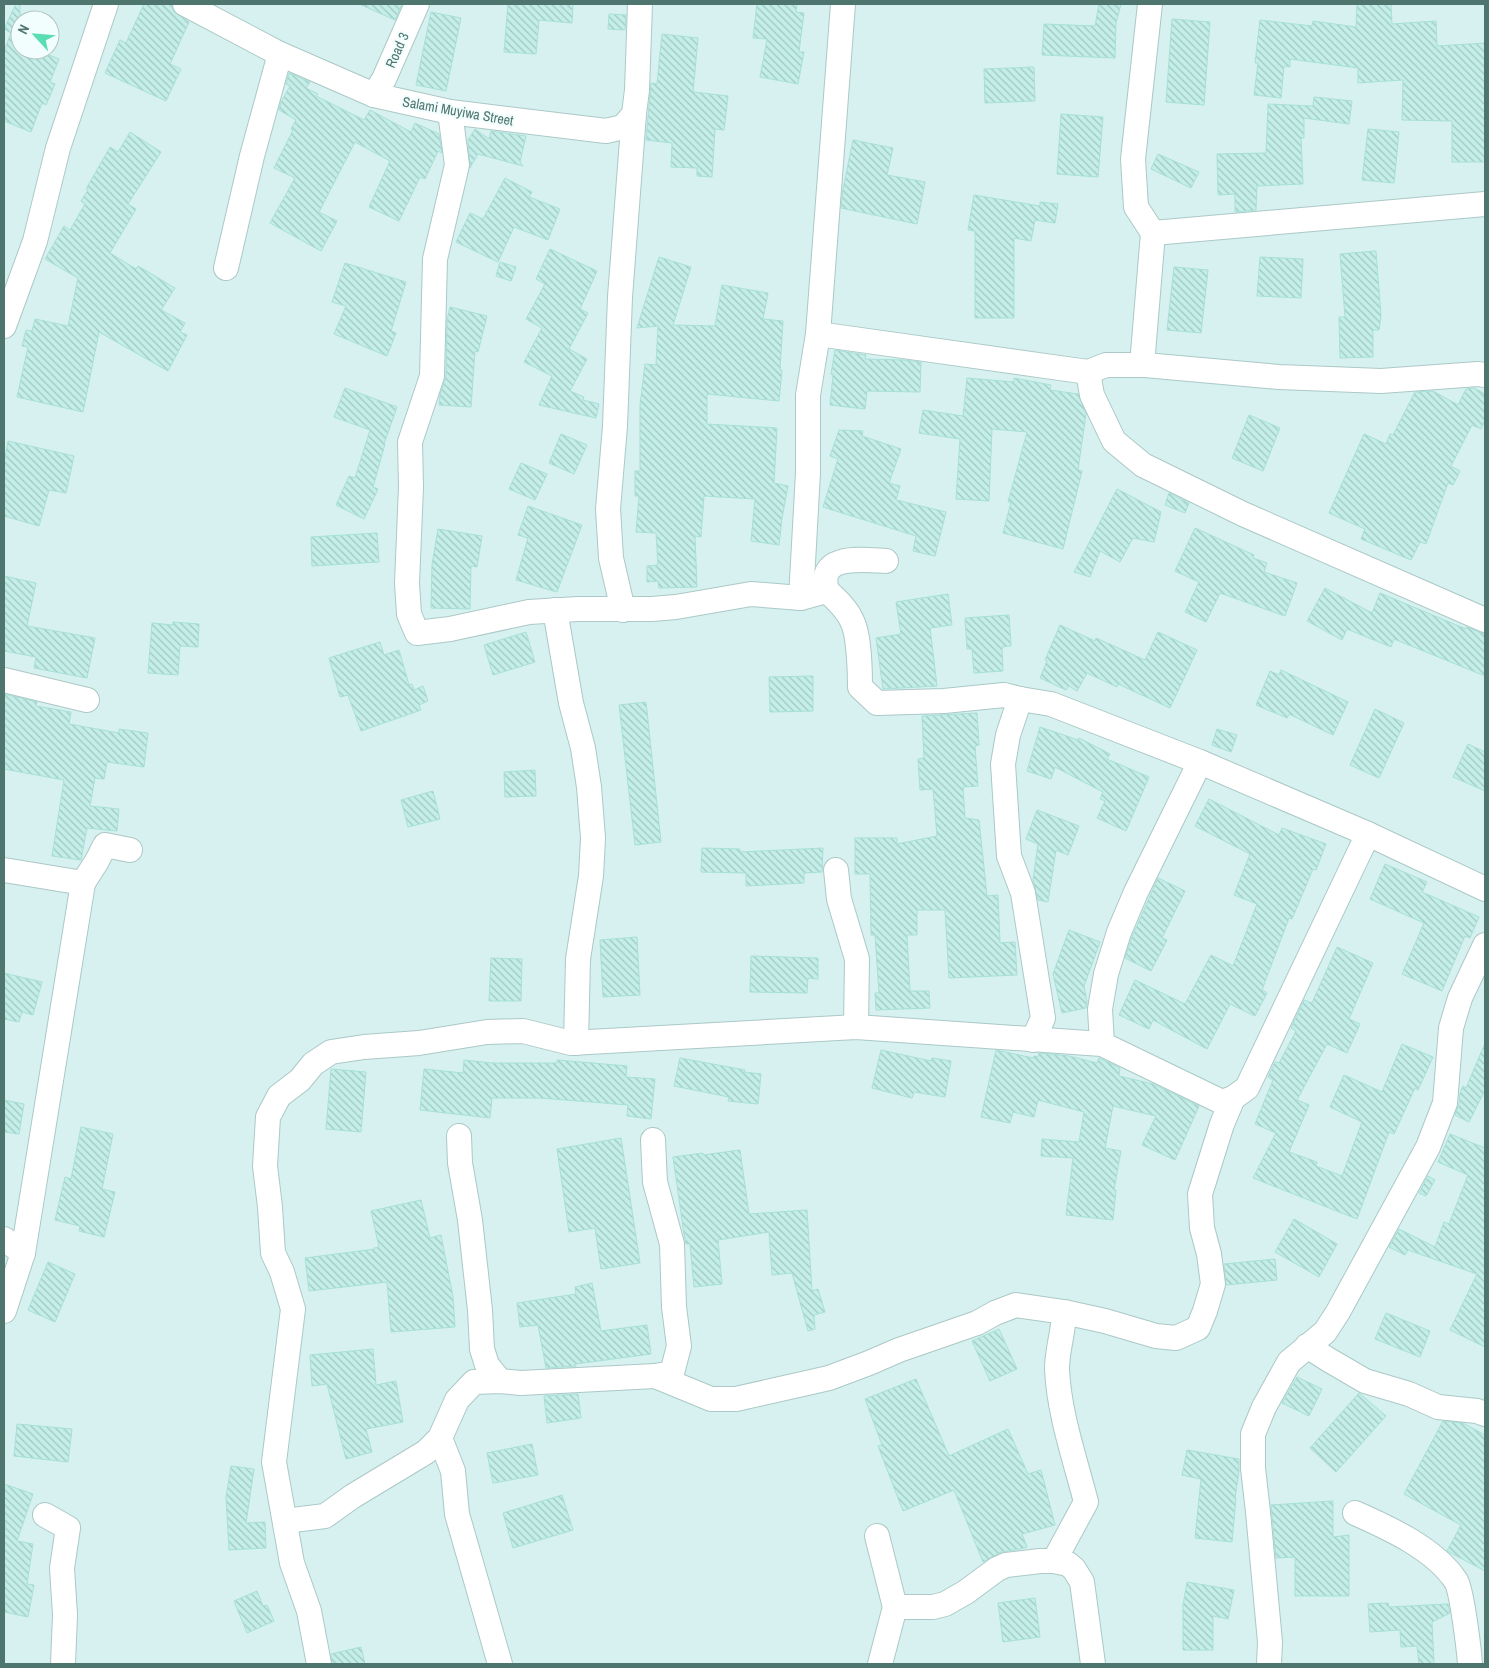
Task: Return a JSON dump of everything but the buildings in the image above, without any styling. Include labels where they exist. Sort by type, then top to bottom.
[{"type":"street","points":[[4,323],[35,242],[58,148],[106,4]]},
{"type":"street","name":"Salami Muyiwa Street","points":[[185,4],[280,54],[374,95],[450,112],[606,131],[623,127],[634,114]]},
{"type":"street","name":"Road 3","points":[[374,95],[384,79],[417,4]]},
{"type":"street","points":[[623,610],[611,558],[608,509],[615,426],[620,297],[637,90],[640,4]]},
{"type":"street","points":[[801,598],[808,473],[808,395],[818,334],[843,4]]},
{"type":"street","points":[[1142,365],[1153,233],[1136,207],[1132,159],[1150,4]]},
{"type":"street","points":[[226,268],[252,156],[280,54]]},
{"type":"street","points":[[450,112],[457,165],[435,259],[432,376],[410,442],[411,487],[407,583],[409,614],[417,633],[450,629],[529,612],[676,607],[751,594],[801,598],[827,591]]},
{"type":"street","points":[[1153,233],[1485,204]]},
{"type":"street","points":[[818,334],[1088,372],[1106,366],[1142,365],[1279,377],[1381,381],[1485,375]]},
{"type":"street","points":[[1088,372],[1092,394],[1114,441],[1143,465],[1243,514],[1485,620]]},
{"type":"street","points":[[886,561],[848,560],[836,562],[828,571],[824,582],[827,591],[839,602],[853,621],[858,652],[860,687],[877,703],[944,701],[1004,695],[1051,704],[1200,762],[1368,834],[1485,889]]},
{"type":"street","points":[[555,610],[571,703],[583,748],[589,787],[593,838],[591,876],[578,959],[576,1043]]},
{"type":"street","points":[[4,680],[87,700]]},
{"type":"street","points":[[1020,699],[1008,736],[1003,764],[1009,856],[1023,894],[1043,1018],[1033,1040]]},
{"type":"street","points":[[1102,1044],[1100,1009],[1106,974],[1120,932],[1136,892],[1200,762]]},
{"type":"street","points":[[319,1664],[309,1611],[292,1563],[274,1462],[293,1308],[282,1272],[273,1252],[265,1166],[268,1117],[279,1096],[300,1080],[313,1064],[331,1052],[364,1047],[419,1043],[487,1032],[523,1031],[571,1044],[856,1027],[1102,1044],[1222,1102],[1234,1098],[1247,1088],[1368,834]]},
{"type":"street","points":[[4,1311],[13,1246],[83,882],[105,845],[130,850]]},
{"type":"street","points":[[4,870],[83,882]]},
{"type":"street","points":[[836,870],[840,899],[857,959],[856,1027]]},
{"type":"street","points":[[1270,1664],[1270,1642],[1253,1468],[1253,1434],[1264,1407],[1288,1362],[1325,1332],[1338,1312],[1428,1147],[1445,1103],[1451,1028],[1460,998],[1485,945]]},
{"type":"street","points":[[655,1376],[711,1399],[736,1399],[828,1378],[899,1350],[977,1323],[995,1313],[1016,1305],[1064,1312],[1105,1321],[1156,1336],[1176,1338],[1198,1328],[1213,1284],[1209,1254],[1202,1228],[1200,1194],[1222,1124],[1234,1098]]},
{"type":"street","points":[[459,1136],[460,1163],[470,1220],[482,1349],[487,1376]]},
{"type":"street","points":[[487,1376],[521,1383],[655,1376],[672,1373],[685,1345],[674,1307],[672,1244],[656,1182],[654,1140]]},
{"type":"street","points":[[1054,1561],[1086,1502],[1068,1433],[1057,1370],[1058,1349],[1064,1326],[1064,1312]]},
{"type":"street","points":[[1307,1346],[1365,1381],[1409,1394],[1438,1407],[1477,1411],[1485,1414]]},
{"type":"street","points":[[285,1521],[325,1516],[353,1496],[426,1452],[440,1438],[457,1400],[487,1376]]},
{"type":"street","points":[[440,1438],[454,1471],[457,1514],[500,1664]]},
{"type":"street","points":[[1355,1513],[1380,1524],[1436,1557],[1457,1582],[1470,1664]]},
{"type":"street","points":[[45,1515],[68,1528],[62,1568],[65,1615],[63,1664]]},
{"type":"street","points":[[878,1536],[895,1607],[880,1664]]},
{"type":"street","points":[[895,1607],[933,1607],[945,1604],[966,1592],[997,1569],[1022,1562],[1054,1561],[1068,1564],[1074,1569],[1082,1582],[1093,1664]]},
{"type":"shaded area","points":[[4,4],[1485,4],[1485,1664],[4,1664]]}]
